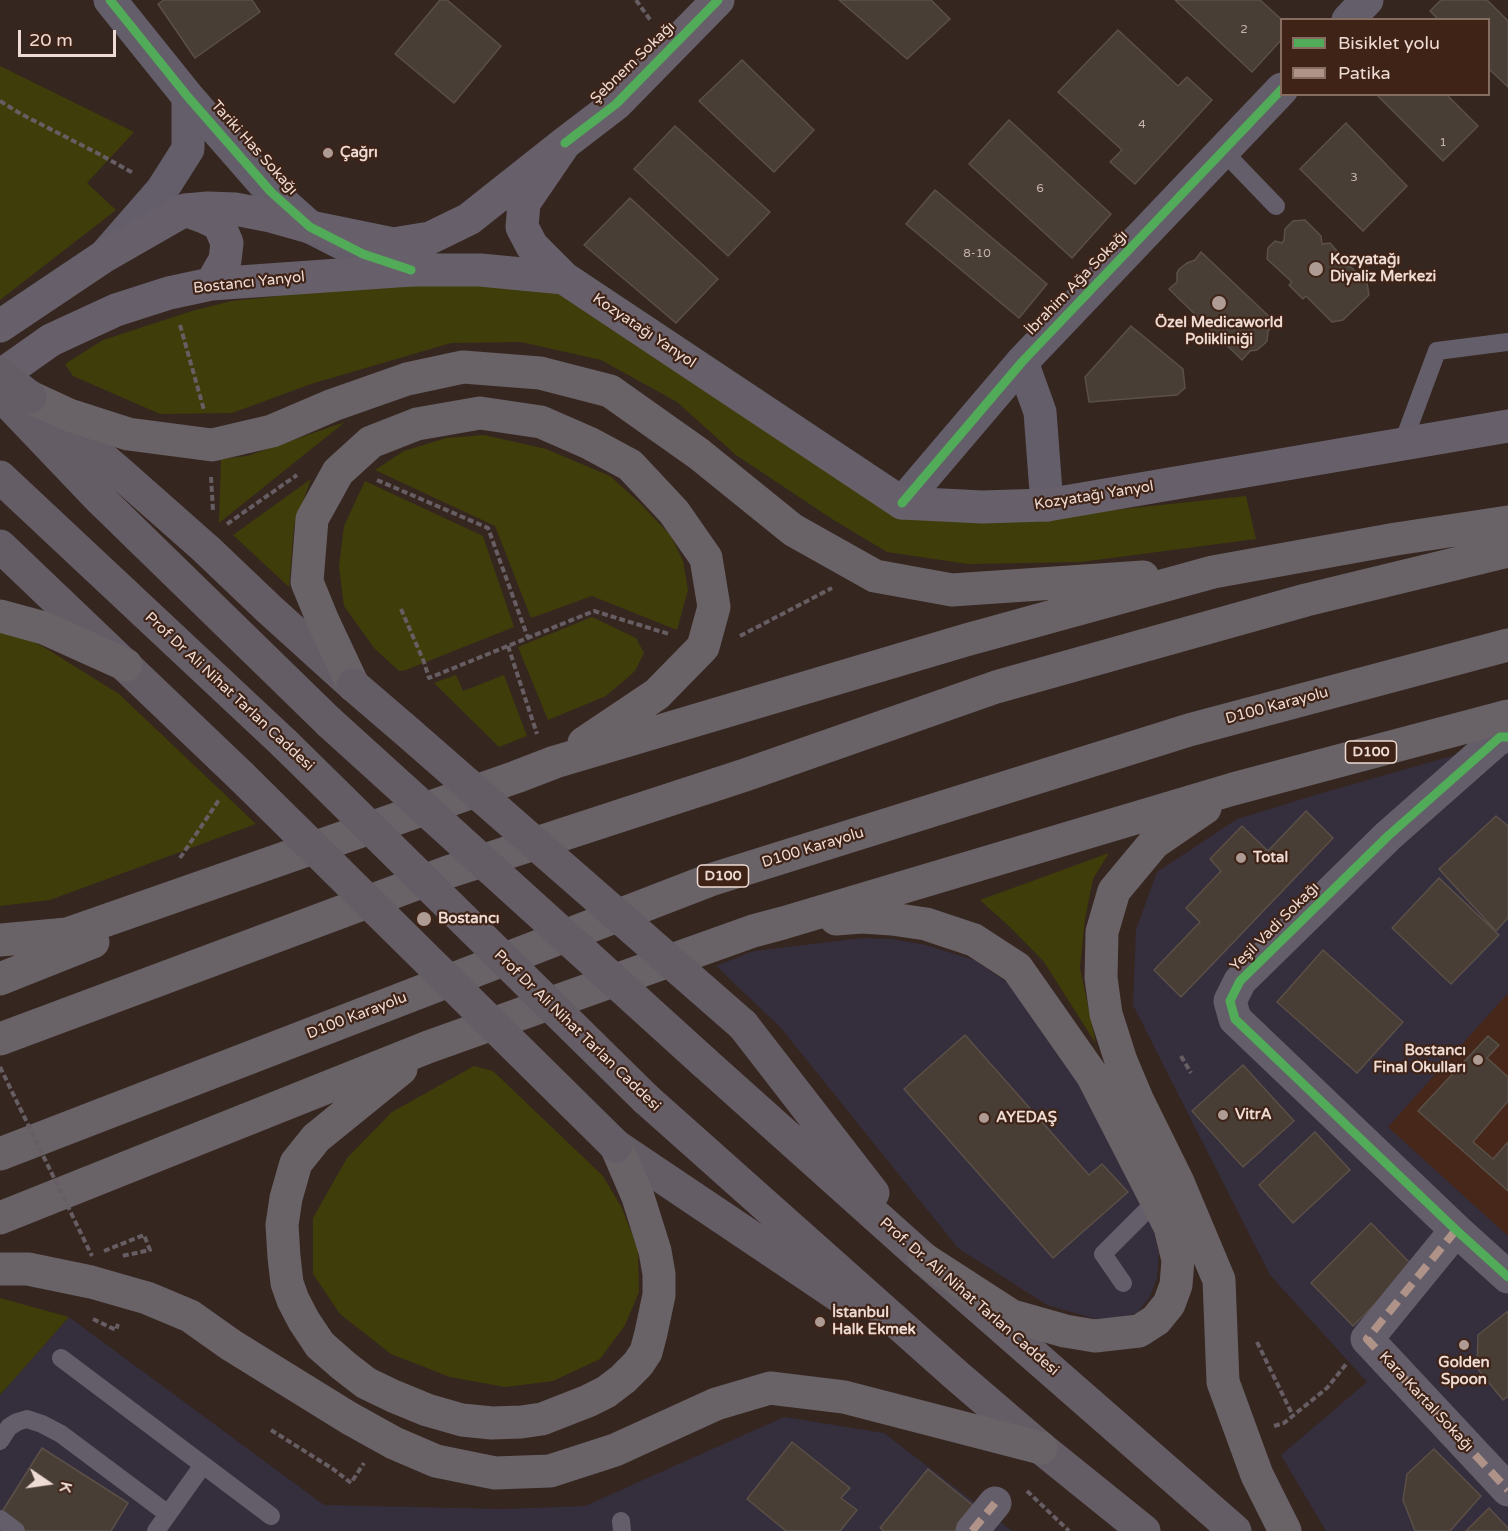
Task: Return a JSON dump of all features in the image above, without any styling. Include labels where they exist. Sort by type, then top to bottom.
[{"type":"highway","points":[[16,401],[128,434],[212,445],[272,432],[333,405],[407,379],[464,367],[540,373],[610,391],[699,454],[794,530],[875,576],[952,590],[1213,572]]},
{"type":"highway","points":[[0,940],[67,934],[516,777],[547,751],[657,694],[703,647],[714,607],[706,558],[674,512],[630,465],[589,443],[541,422],[480,413],[417,424],[371,442],[338,472],[312,519],[307,582],[353,685]]},
{"type":"highway","points":[[547,751],[956,643],[1213,572],[1396,539],[1508,522]]},
{"type":"highway","points":[[0,1039],[448,872],[745,775],[996,687],[1306,600],[1508,550]]},
{"type":"highway","points":[[0,616],[44,628],[126,666]]},
{"type":"highway","name":"D100 Karayolu","points":[[0,1154],[710,880],[1189,729],[1508,645]]},
{"type":"highway","points":[[1466,655],[1508,650]]},
{"type":"highway","name":"D100","points":[[1233,789],[1503,727]]},
{"type":"highway","points":[[0,1218],[428,1047],[753,931],[1233,789]]},
{"type":"highway","points":[[1233,789],[1154,843],[1114,891],[1102,932],[1101,978],[1106,1014],[1121,1061],[1177,1180],[1219,1280],[1223,1382],[1257,1475],[1285,1531]]},
{"type":"highway","points":[[0,979],[108,937],[270,863]]},
{"type":"highway","points":[[783,923],[862,917],[926,924],[974,940],[1017,968],[1092,1075],[1170,1227],[1178,1260],[1176,1286],[1169,1304],[1156,1320],[1140,1331],[1095,1336],[1065,1331],[1012,1317],[924,1259]]},
{"type":"highway","points":[[428,1047],[316,1138],[296,1163],[286,1198],[282,1225],[284,1257],[287,1282],[293,1300],[320,1345],[366,1383],[427,1410],[462,1420],[492,1423],[542,1419],[588,1401],[624,1379],[646,1352],[656,1313],[659,1274],[655,1251],[638,1197],[616,1146]]},
{"type":"highway","points":[[0,1269],[28,1269],[91,1282],[147,1298],[190,1316],[231,1345],[394,1443],[436,1461],[495,1473],[550,1471],[615,1450],[716,1404],[770,1388],[844,1397],[1041,1448]]},
{"type":"main road","name":"Şebnem Sokağı","points":[[565,143],[616,104],[718,0]]},
{"type":"main road","name":"Tariki Has Sokağı","points":[[174,200],[208,208],[236,209],[271,216],[310,227],[393,244],[430,238],[469,219],[565,143]]},
{"type":"main road","name":"Kozyatağı Yanyol","points":[[565,143],[524,203],[522,227],[532,246],[564,278],[902,503],[982,507],[1047,505],[1508,426]]},
{"type":"main road","points":[[0,326],[103,257],[174,200],[219,224],[227,243],[225,260],[211,284]]},
{"type":"main road","name":"Bostancı Yanyol","points":[[0,375],[51,340],[116,310],[169,293],[211,284],[411,270],[480,270],[564,278]]},
{"type":"main road","points":[[0,375],[16,401],[120,473],[198,541],[353,685],[743,1025],[924,1259]]},
{"type":"main road","name":"Prof. Dr. Ali Nihat Tarlan Caddesi","points":[[16,401],[98,496],[329,722],[924,1259],[1235,1531]]},
{"type":"main road","name":"Prof Dr Ali Nihat Tarlan Caddesi","points":[[0,477],[285,744],[646,1099],[957,1375]]},
{"type":"main road","points":[[0,546],[126,666],[232,784],[616,1146],[957,1375],[1132,1525]]},
{"type":"street","name":"Tariki Has Sokağı","points":[[110,0],[188,97],[271,192],[310,227],[363,254],[411,270]]},
{"type":"street","points":[[1350,18],[1366,0]]},
{"type":"street","name":"İbrahim Ağa Sokağı","points":[[902,503],[1022,362],[1280,90]]},
{"type":"street","points":[[174,200],[188,149],[188,97]]},
{"type":"street","points":[[1022,362],[1040,412],[1047,505]]},
{"type":"street","name":"Yeşil Vadi Sokağı","points":[[1503,727],[1240,981],[1230,1001],[1235,1019],[1508,1277]]},
{"type":"street","name":"Kara Kartal Sokağı","points":[[1456,1230],[1367,1339],[1508,1490]]},
{"type":"street","points":[[972,1531],[994,1503]]},
{"type":"lane","points":[[1222,151],[1276,206]]},
{"type":"lane","points":[[1402,445],[1437,351],[1508,342]]},
{"type":"lane","points":[[1124,1283],[1103,1254],[1156,1201]]},
{"type":"lane","points":[[61,1358],[271,1516]]},
{"type":"lane","points":[[0,1441],[9,1427],[18,1422],[27,1419],[42,1424],[61,1434],[168,1514]]},
{"type":"lane","points":[[156,1531],[203,1465]]},
{"type":"lane","points":[[0,1519],[16,1531]]},
{"type":"path","points":[[0,101],[99,154],[174,200]]},
{"type":"path","points":[[177,316],[209,433],[213,522]]},
{"type":"path","points":[[374,478],[488,528],[528,638]]},
{"type":"path","points":[[401,609],[429,678],[594,611],[674,636]]},
{"type":"path","points":[[508,646],[547,751]]},
{"type":"path","points":[[175,865],[232,784]]},
{"type":"path","points":[[1181,1056],[1191,1073]]},
{"type":"path","points":[[0,1067],[92,1256],[144,1235]]},
{"type":"path","points":[[1255,1339],[1293,1416]]},
{"type":"path","points":[[1243,1437],[1284,1423],[1293,1416],[1327,1388],[1367,1339]]},
{"type":"path","points":[[271,1430],[333,1469]]},
{"type":"shaded area","points":[[0,66],[134,132],[87,183],[116,210],[0,300]]},
{"type":"shaded area","points":[[425,275],[551,288],[901,517],[1076,514],[1246,496],[1256,539],[1081,562],[968,564],[887,552],[832,519],[736,455],[677,402],[601,360],[521,342],[451,343],[311,384],[232,413],[160,414],[73,376],[65,364],[103,340],[195,310],[232,301],[307,293]]},
{"type":"shaded area","points":[[345,422],[219,523],[221,459],[247,456]]},
{"type":"shaded area","points":[[484,435],[546,449],[610,476],[641,504],[671,536],[683,561],[688,590],[677,630],[592,596],[531,618],[495,526],[375,470],[404,451],[446,438]]},
{"type":"shaded area","points":[[311,479],[294,526],[289,587],[233,535]]},
{"type":"shaded area","points":[[365,481],[483,536],[514,627],[406,670],[399,671],[374,648],[344,606],[339,566],[344,526]]},
{"type":"shaded area","points":[[592,617],[636,638],[644,653],[635,671],[606,696],[548,720],[518,647]]},
{"type":"shaded area","points":[[0,631],[19,634],[119,694],[256,824],[50,900],[0,906]]},
{"type":"shaded area","points":[[456,675],[463,691],[504,675],[527,736],[499,747],[434,683]]},
{"type":"shaded area","points":[[1508,740],[1508,1531],[1326,1531],[1281,1455],[1367,1382],[1270,1275],[1133,1005],[1136,930],[1157,872],[1237,819]]},
{"type":"shaded area","points":[[1109,853],[1093,879],[1085,919],[1080,968],[1096,1044],[1044,962],[980,900]]},
{"type":"shaded area","points":[[863,938],[892,939],[926,945],[974,960],[1017,989],[1073,1068],[1151,1219],[1159,1253],[1157,1278],[1150,1297],[1137,1313],[1118,1319],[1099,1320],[1047,1305],[958,1248],[781,1028],[716,966],[754,951]]},
{"type":"shaded area","name":"Bostancı Final Okulları","points":[[1508,993],[1508,1236],[1388,1127]]},
{"type":"shaded area","points":[[474,1066],[493,1071],[603,1176],[622,1208],[638,1250],[639,1292],[625,1325],[600,1359],[553,1381],[505,1387],[450,1377],[391,1354],[340,1314],[313,1274],[313,1218],[347,1158],[392,1112]]},
{"type":"shaded area","points":[[0,1298],[69,1317],[0,1395]]},
{"type":"shaded area","points":[[69,1317],[324,1505],[503,1509],[585,1506],[784,1417],[884,1433],[1012,1531],[0,1531],[0,1395]]},
{"type":"building","points":[[164,0],[252,0],[260,12],[195,58],[158,4]]},
{"type":"building","points":[[440,0],[447,0],[501,46],[454,103],[395,54]]},
{"type":"building","points":[[839,0],[931,0],[950,19],[907,59]]},
{"type":"building","points":[[1175,0],[1260,0],[1280,18],[1280,41],[1252,72]]},
{"type":"building","points":[[1441,0],[1487,0],[1508,21],[1508,87],[1490,70],[1490,18],[1437,18],[1430,11]]},
{"type":"building","points":[[1118,30],[1178,86],[1187,77],[1212,100],[1135,184],[1110,162],[1122,150],[1058,92]]},
{"type":"building","points":[[742,60],[814,130],[774,172],[699,101]]},
{"type":"building","points":[[1378,96],[1448,96],[1478,126],[1443,161]]},
{"type":"building","points":[[1009,120],[1111,214],[1072,258],[969,164]]},
{"type":"building","points":[[1346,123],[1407,186],[1363,231],[1300,169]]},
{"type":"building","points":[[675,126],[770,212],[728,256],[634,169]]},
{"type":"building","points":[[935,190],[1047,284],[1019,318],[906,224]]},
{"type":"building","points":[[630,198],[718,279],[676,323],[584,245]]},
{"type":"building","points":[[1305,220],[1321,236],[1322,244],[1330,243],[1343,258],[1343,264],[1351,267],[1367,283],[1369,295],[1343,320],[1332,322],[1306,296],[1303,299],[1289,285],[1292,282],[1267,259],[1268,248],[1275,241],[1282,243],[1284,240],[1285,229],[1293,221]]},
{"type":"building","points":[[1201,252],[1276,323],[1268,331],[1267,341],[1257,350],[1250,351],[1242,360],[1169,289],[1177,282],[1179,269],[1195,260]]},
{"type":"building","points":[[1131,326],[1183,369],[1185,388],[1177,395],[1089,402],[1085,377]]},
{"type":"building","points":[[1306,811],[1333,838],[1181,997],[1154,970],[1200,922],[1186,908],[1221,871],[1210,859],[1242,826],[1268,851]]},
{"type":"building","points":[[1496,816],[1508,826],[1508,918],[1496,931],[1439,869]]},
{"type":"building","points":[[1439,878],[1499,935],[1451,984],[1392,928]]},
{"type":"building","points":[[1323,950],[1403,1022],[1357,1073],[1277,1002]]},
{"type":"building","name":"AYEDAŞ","points":[[965,1035],[1089,1175],[1102,1164],[1128,1192],[1053,1258],[904,1089]]},
{"type":"building","points":[[1488,1036],[1499,1045],[1487,1058],[1508,1077],[1508,1101],[1473,1142],[1493,1159],[1508,1142],[1508,1191],[1418,1111]]},
{"type":"building","points":[[1243,1065],[1294,1121],[1243,1167],[1192,1111]]},
{"type":"building","points":[[1315,1132],[1350,1170],[1293,1223],[1259,1185]]},
{"type":"building","points":[[1371,1223],[1413,1266],[1353,1326],[1311,1283]]},
{"type":"building","points":[[1508,1311],[1508,1396],[1503,1400],[1477,1368],[1478,1335]]},
{"type":"building","points":[[792,1442],[850,1488],[841,1498],[857,1510],[840,1531],[786,1531],[747,1499]]},
{"type":"building","points":[[42,1448],[128,1503],[111,1531],[24,1531],[0,1515]]},
{"type":"building","points":[[1434,1449],[1481,1496],[1450,1531],[1415,1531],[1403,1500],[1407,1474]]},
{"type":"building","points":[[928,1469],[980,1511],[965,1531],[884,1531],[880,1528]]},
{"type":"building","points":[[1489,1508],[1508,1528],[1508,1531],[1466,1531]]},
{"type":"marked path","points":[[1456,1230],[1367,1339],[1508,1490]]},
{"type":"marked path","points":[[972,1531],[995,1503]]},
{"type":"cycle path","points":[[110,0],[188,97],[271,192],[310,227],[363,254],[411,270]]},
{"type":"cycle path","points":[[565,143],[616,104],[718,0]]},
{"type":"cycle path","points":[[902,503],[1022,362],[1280,91]]},
{"type":"cycle path","points":[[1508,737],[1500,737],[1388,836],[1240,981],[1230,1001],[1235,1019],[1508,1277]]},
{"type":"place","name":"Çağrı","points":[[328,153]]},
{"type":"place","name":"Kozyatağı Diyaliz Merkezi","points":[[1316,269]]},
{"type":"place","name":"Özel Medicaworld Polikliniği","points":[[1219,303]]},
{"type":"place","name":"Total","points":[[1241,858]]},
{"type":"place","name":"Bostancı","points":[[424,919]]},
{"type":"place","name":"Bostancı Final Okulları","points":[[1478,1060]]},
{"type":"place","name":"VitrA","points":[[1223,1115]]},
{"type":"place","name":"AYEDAŞ","points":[[984,1118]]},
{"type":"place","name":"İstanbul Halk Ekmek","points":[[820,1322]]},
{"type":"place","name":"Golden Spoon","points":[[1464,1345]]}]
